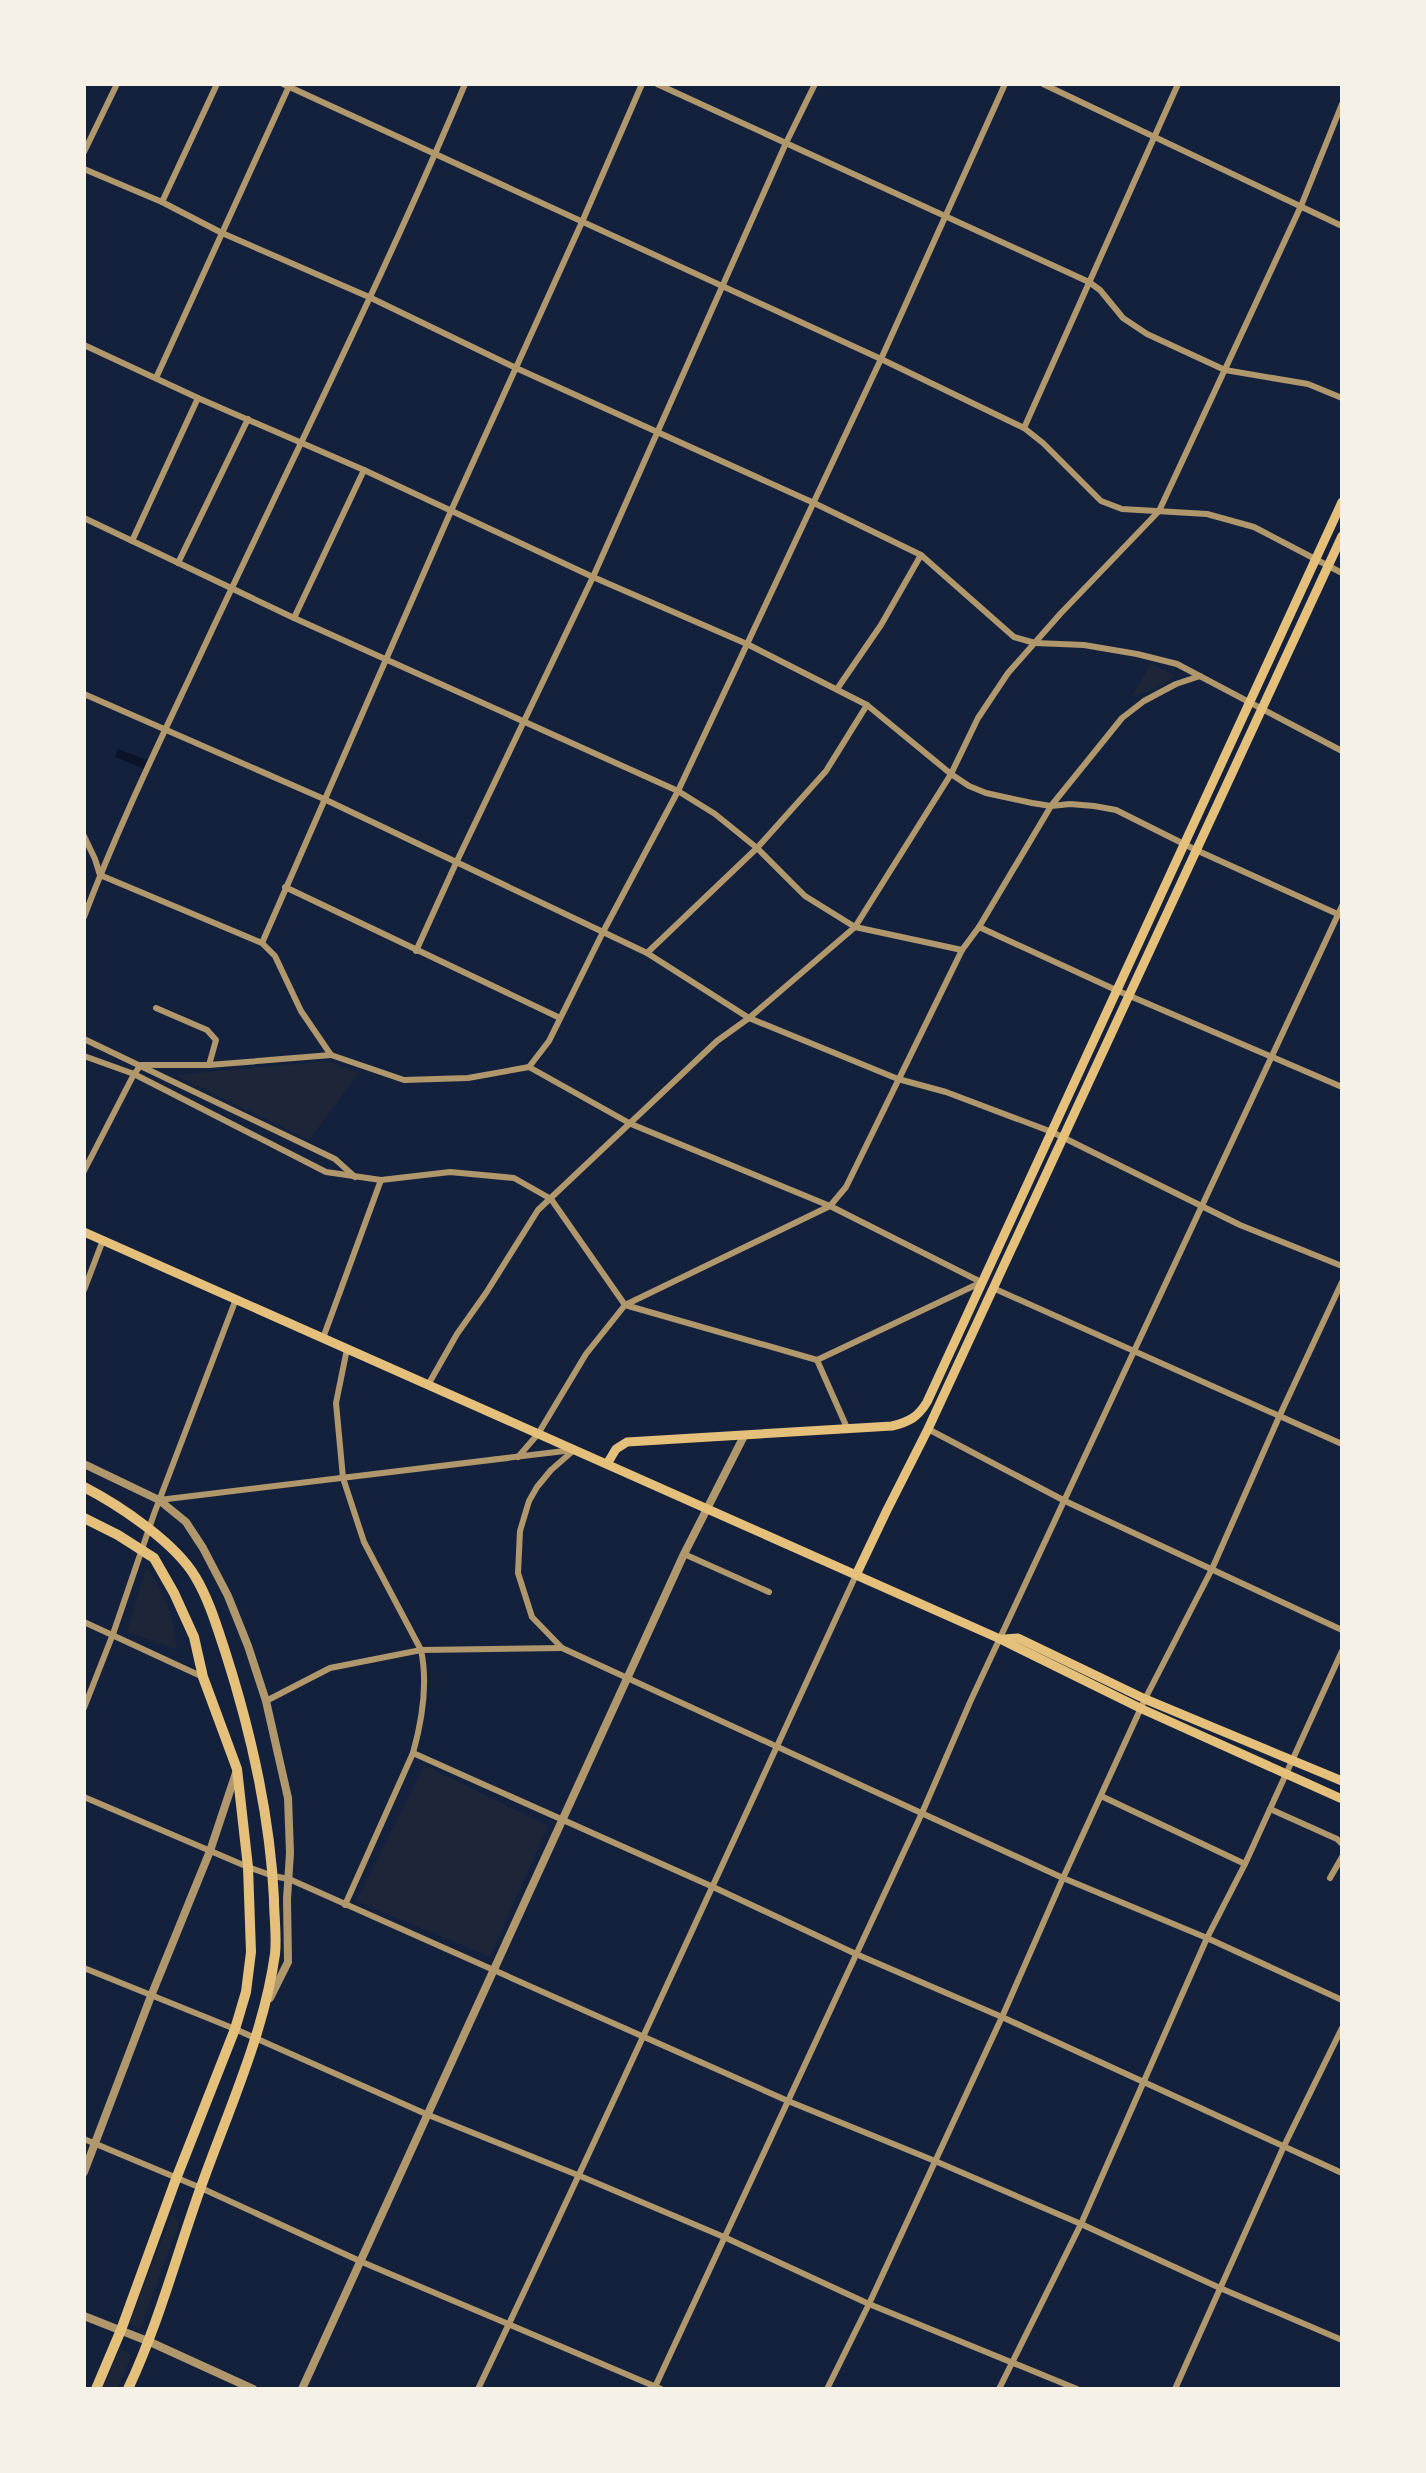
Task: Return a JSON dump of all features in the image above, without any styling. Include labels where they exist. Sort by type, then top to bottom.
[{"type":"main road","points":[[921,1442],[912,1427],[915,1418],[927,1402],[1342,502]]},
{"type":"main road","points":[[856,1575],[928,1429],[1342,536]]},
{"type":"main road","points":[[84,1232],[1000,1639],[1342,1799]]},
{"type":"main road","points":[[927,1402],[928,1429]]},
{"type":"main road","points":[[607,1464],[616,1449],[627,1442],[912,1427]]},
{"type":"main road","points":[[84,1487],[120,1507],[173,1550],[196,1576],[215,1622],[247,1726],[265,1805],[273,1876],[275,1950],[267,2003],[150,2342],[128,2389]]},
{"type":"main road","points":[[84,1518],[154,1558],[185,1613],[203,1677],[237,1769],[248,1867],[251,1952],[246,1992],[235,2029],[96,2389]]},
{"type":"main road","points":[[1144,1704],[1342,1781]]},
{"type":"street","points":[[84,152],[117,84]]},
{"type":"street","points":[[162,202],[217,84]]},
{"type":"street","points":[[84,917],[166,729],[436,153],[465,84]]},
{"type":"street","points":[[262,943],[642,84]]},
{"type":"street","points":[[657,84],[1089,282],[1100,290],[1123,318],[1147,334],[1225,370],[1308,384],[1342,398]]},
{"type":"street","points":[[416,951],[593,577],[815,84]]},
{"type":"street","points":[[529,1067],[549,1041],[678,791],[881,359],[1005,84]]},
{"type":"street","points":[[1043,84],[1342,226]]},
{"type":"street","points":[[1024,428],[1178,84]]},
{"type":"street","points":[[156,378],[287,85],[1024,428],[1101,501],[1122,509],[1207,514],[1254,527],[1342,573]]},
{"type":"street","points":[[428,1385],[457,1334],[538,1210],[717,1041],[749,1018],[855,927],[951,774],[978,718],[1008,673],[1079,593],[1159,511],[1301,206],[1342,104]]},
{"type":"street","points":[[84,169],[369,297],[921,555],[1014,637],[1035,643],[1084,645],[1177,664],[1342,751]]},
{"type":"street","points":[[84,345],[747,644],[867,705],[951,774],[986,793],[1051,806],[1106,807],[1340,915]]},
{"type":"street","points":[[132,541],[198,398]]},
{"type":"street","points":[[178,563],[248,419]]},
{"type":"street","points":[[294,618],[364,470]]},
{"type":"street","points":[[84,518],[294,618],[678,791],[715,814],[757,848],[805,896],[855,927],[962,950]]},
{"type":"street","points":[[837,689],[881,625],[921,555]]},
{"type":"street","points":[[518,1457],[538,1434],[586,1354],[625,1305],[830,1206],[846,1187],[962,950],[1051,806],[1122,718],[1144,701],[1176,684],[1200,676]]},
{"type":"street","points":[[84,694],[324,799],[647,953],[749,1018],[898,1079],[946,1092],[1064,1137],[1240,1225],[1342,1266]]},
{"type":"street","points":[[647,953],[757,848],[826,771],[867,705]]},
{"type":"street","points":[[84,836],[100,875],[262,943],[275,956],[301,1011],[331,1055]]},
{"type":"street","points":[[285,887],[560,1018]]},
{"type":"street","points":[[84,2139],[657,2388],[971,1700],[1342,906]]},
{"type":"street","points":[[979,927],[1342,1087]]},
{"type":"street","points":[[156,1008],[207,1030],[216,1040],[209,1065]]},
{"type":"street","points":[[84,1039],[335,1159],[355,1177]]},
{"type":"street","points":[[141,1065],[209,1065],[331,1055],[404,1080],[468,1078],[529,1067],[631,1124],[830,1206],[992,1288],[1342,1444]]},
{"type":"street","points":[[84,1056],[134,1074],[326,1172],[381,1180],[450,1172],[514,1178],[551,1199],[625,1305],[817,1360],[982,1282]]},
{"type":"street","points":[[84,1171],[141,1065]]},
{"type":"street","points":[[218,1115],[223,1104]]},
{"type":"street","points":[[323,1338],[381,1180]]},
{"type":"street","points":[[84,1290],[103,1240]]},
{"type":"street","points":[[827,2389],[1002,2017],[1144,1704],[1212,1569],[1342,1282]]},
{"type":"street","points":[[84,1708],[236,1299]]},
{"type":"street","points":[[345,1905],[413,1753],[419,1729],[425,1669],[421,1650],[364,1542],[343,1478],[336,1403],[347,1349]]},
{"type":"street","points":[[817,1360],[848,1430]]},
{"type":"street","points":[[928,1429],[1065,1501],[1342,1630]]},
{"type":"street","points":[[302,2389],[684,1554],[744,1436]]},
{"type":"street","points":[[159,1500],[574,1450]]},
{"type":"street","points":[[574,1450],[537,1487],[529,1501],[520,1531],[518,1573],[532,1617],[562,1648],[1063,1878],[1207,1938],[1342,2000]]},
{"type":"street","points":[[84,1464],[159,1500],[186,1522],[228,1596],[266,1701],[288,1798],[289,1879],[288,1962],[267,2003]]},
{"type":"street","points":[[684,1554],[769,1592]]},
{"type":"street","points":[[478,2389],[580,2176],[856,1575]]},
{"type":"street","points":[[84,1622],[203,1677]]},
{"type":"street","points":[[266,1701],[330,1668],[421,1650],[562,1648]]},
{"type":"street","points":[[999,2389],[1081,2224],[1207,1938],[1245,1864],[1342,1651]]},
{"type":"street","points":[[413,1753],[1342,2173]]},
{"type":"street","points":[[84,2172],[210,1851],[237,1769]]},
{"type":"street","points":[[1101,1796],[1245,1864]]},
{"type":"street","points":[[84,1797],[248,1867],[289,1879],[788,2101],[935,2161],[1342,2340]]},
{"type":"street","points":[[1270,1809],[1342,1844]]},
{"type":"street","points":[[1330,1878],[1342,1857]]},
{"type":"street","points":[[84,1968],[724,2237],[869,2304],[1077,2389]]},
{"type":"street","points":[[1175,2389],[1284,2146],[1342,2028]]},
{"type":"street","points":[[84,2316],[253,2389]]},
{"type":"shaded area","points":[[1151,664],[1174,675],[1155,689],[1132,696]]},
{"type":"shaded area","points":[[118,749],[147,760],[144,769],[115,757]]},
{"type":"shaded area","points":[[328,1061],[359,1073],[309,1140],[175,1075]]},
{"type":"shaded area","points":[[146,1568],[168,1606],[177,1650],[127,1632]]},
{"type":"shaded area","points":[[424,1765],[548,1826],[490,1957],[356,1901]]},
{"type":"shaded area","points":[[172,2214],[179,2223],[140,2330],[129,2323]]},
{"type":"shaded area","points":[[120,2348],[132,2356],[117,2389],[103,2389]]}]
